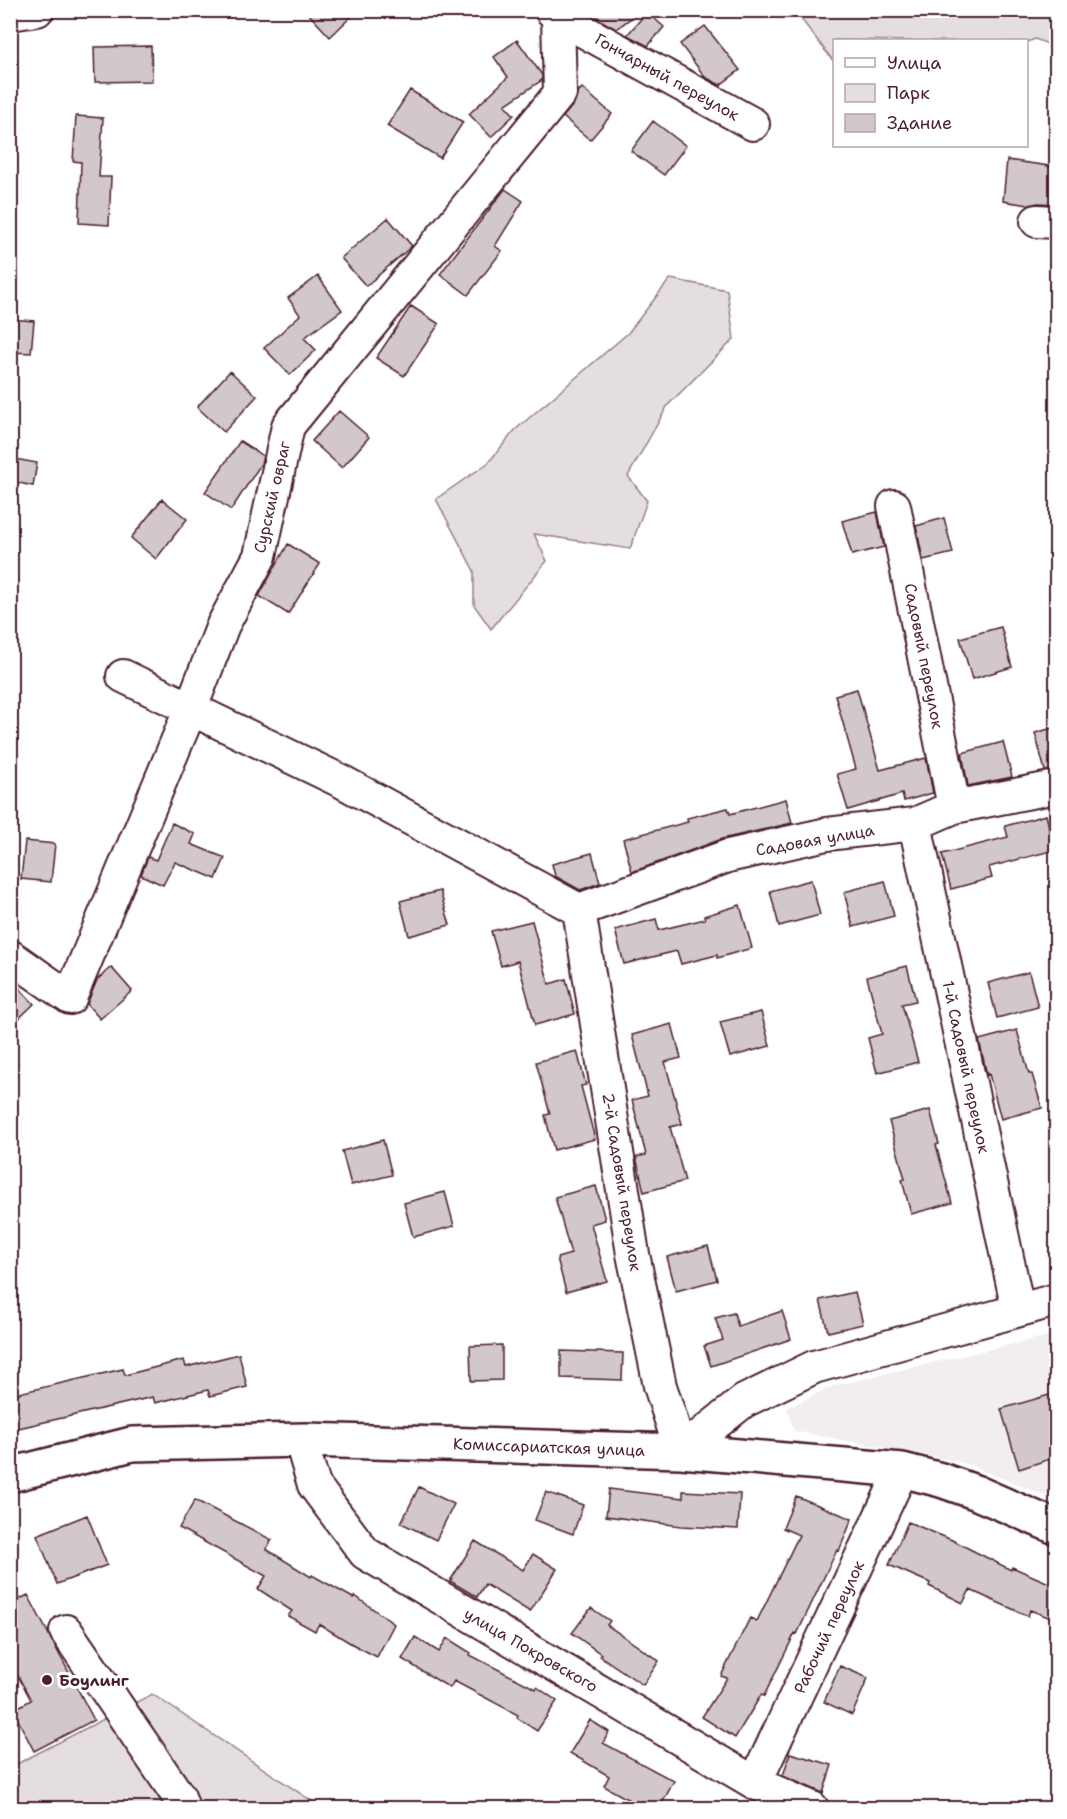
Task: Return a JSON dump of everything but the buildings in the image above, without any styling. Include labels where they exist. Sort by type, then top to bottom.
[{"type":"main road","name":"Комиссариатская улица","points":[[10,1475],[132,1444],[305,1440],[681,1450],[902,1470],[975,1492],[1056,1527]]},
{"type":"street","points":[[10,14],[37,10]]},
{"type":"street","name":"Гончарный переулок","points":[[555,14],[753,124]]},
{"type":"street","name":"Сурский овраг","points":[[10,956],[70,998],[223,626],[260,556],[288,426],[560,93],[555,14]]},
{"type":"street","name":"Садовый переулок","points":[[894,506],[954,807]]},
{"type":"street","points":[[123,676],[340,781],[579,910]]},
{"type":"street","name":"Садовая улица","points":[[579,910],[729,856],[827,834],[915,824],[954,807],[1056,787]]},
{"type":"street","name":"1-й Садовый переулок","points":[[915,824],[1018,1309]]},
{"type":"street","name":"2-й Садовый переулок","points":[[579,910],[633,1254],[660,1386],[681,1450]]},
{"type":"street","points":[[681,1450],[744,1401],[814,1367],[1056,1300]]},
{"type":"street","name":"улица Покровского","points":[[305,1440],[305,1455],[314,1485],[365,1553],[755,1783],[795,1804]]},
{"type":"street","name":"Рабочий переулок","points":[[755,1783],[902,1470]]},
{"type":"street","points":[[66,1631],[179,1797],[183,1809]]},
{"type":"shaded area","points":[[1056,1334],[1056,1500],[965,1463],[794,1431],[787,1408],[833,1386]]},
{"type":"green space","points":[[795,11],[1056,11],[1056,47],[1035,39],[1028,42],[1028,39],[833,39],[833,61]]},
{"type":"green space","points":[[670,279],[727,290],[734,339],[668,405],[628,476],[647,501],[630,549],[534,534],[547,561],[491,629],[474,605],[474,571],[436,499],[488,463],[515,430],[628,333]]},
{"type":"green space","points":[[152,1694],[322,1808],[11,1808],[11,1767]]},
{"type":"place","name":"Боулинг","points":[[47,1680]]}]
